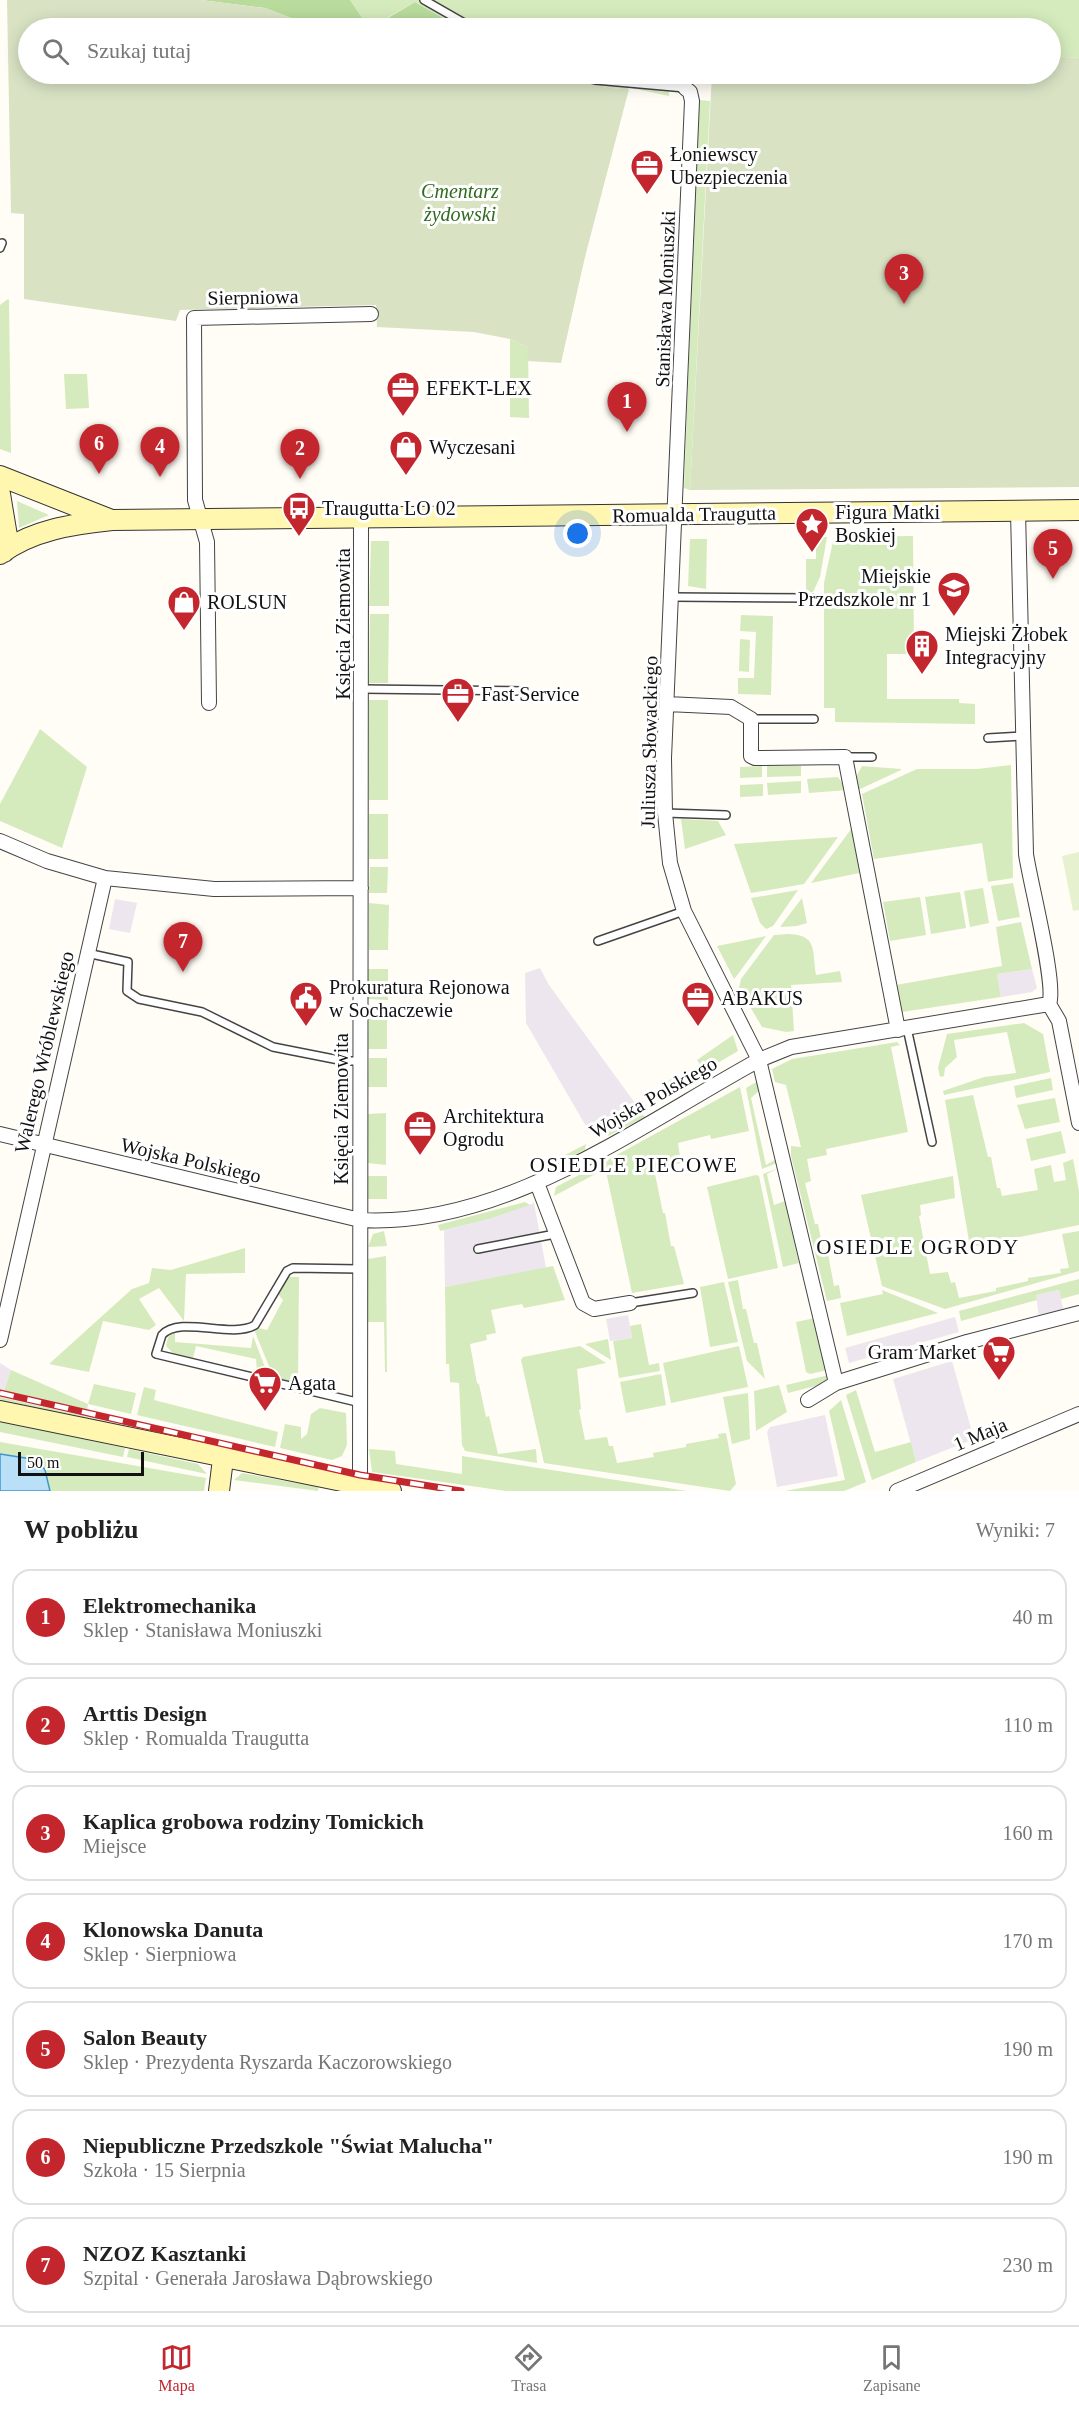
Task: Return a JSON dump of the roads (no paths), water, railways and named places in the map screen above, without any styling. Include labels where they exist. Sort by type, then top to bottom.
[{"type":"street","name":"Stanisława Moniuszki","points":[[676,514],[692,101],[690,92],[685,88]]},
{"type":"street","name":"Sierpniowa","points":[[201,519],[195,500],[194,318],[371,314]]},
{"type":"street","points":[[0,476],[112,520]]},
{"type":"street","points":[[0,494],[7,536],[2,553]]},
{"type":"street","name":"Romualda Traugutta","points":[[2,553],[33,536],[68,525],[112,520],[1079,510]]},
{"type":"street","points":[[1018,511],[1026,854],[1030,885],[1052,987],[1049,1004],[1059,1021],[1079,1123]]},
{"type":"street","name":"Juliusza Słowackiego","points":[[676,514],[667,704],[665,813],[670,863],[684,911],[759,1060],[836,1383]]},
{"type":"street","name":"Księcia Ziemowita","points":[[360,518],[362,689],[360,1485]]},
{"type":"street","points":[[201,519],[207,542],[209,703]]},
{"type":"street","points":[[667,704],[731,707],[751,719],[751,756],[845,757],[903,1029]]},
{"type":"street","points":[[0,841],[47,861],[105,878],[214,889],[361,888]]},
{"type":"street","name":"Walerego Wróblewskiego","points":[[0,1340],[42,1145],[105,878]]},
{"type":"street","name":"Wojska Polskiego","points":[[0,1134],[360,1220],[414,1219],[474,1204],[537,1183],[759,1060],[791,1047],[1049,1004]]},
{"type":"street","points":[[537,1183],[579,1297],[589,1308],[630,1303]]},
{"type":"street","points":[[808,1400],[836,1383],[967,1342],[1079,1313]]},
{"type":"street","points":[[0,1411],[223,1459],[391,1491]]},
{"type":"street","name":"1 Maja","points":[[897,1491],[1079,1414]]},
{"type":"street","points":[[219,1491],[223,1459]]},
{"type":"lane","points":[[424,0],[456,18]]},
{"type":"lane","points":[[640,84],[685,88]]},
{"type":"lane","points":[[672,597],[815,598]]},
{"type":"lane","points":[[362,689],[522,691]]},
{"type":"lane","points":[[751,719],[814,719]]},
{"type":"lane","points":[[988,738],[1023,736]]},
{"type":"lane","points":[[845,757],[872,757]]},
{"type":"lane","points":[[665,813],[726,815]]},
{"type":"lane","points":[[598,941],[684,911]]},
{"type":"lane","points":[[87,953],[128,962],[127,991],[139,999],[202,1011],[273,1047],[345,1061],[362,1061]]},
{"type":"lane","points":[[903,1029],[932,1142]]},
{"type":"lane","points":[[478,1249],[555,1234]]},
{"type":"lane","points":[[360,1269],[293,1268],[287,1271],[255,1325],[234,1330],[175,1327],[162,1335],[156,1354],[361,1403]]},
{"type":"lane","points":[[630,1303],[693,1293]]},
{"type":"water","points":[[0,1454],[38,1460],[45,1470],[50,1491],[0,1491]]},
{"type":"railway","points":[[0,1393],[360,1475],[461,1491]]},
{"type":"place","name":"Łoniewscy Ubezpieczenia","points":[[647,195]]},
{"type":"place","name":"Kaplica grobowa rodziny Tomickich","points":[[904,304]]},
{"type":"place","name":"EFEKT-LEX","points":[[403,417]]},
{"type":"place","name":"Elektromechanika","points":[[627,432]]},
{"type":"place","name":"Niepubliczne Przedszkole \"Świat Malucha\"","points":[[99,474]]},
{"type":"place","name":"Wyczesani","points":[[406,476]]},
{"type":"place","name":"Klonowska Danuta","points":[[160,477]]},
{"type":"place","name":"Arttis Design","points":[[300,479]]},
{"type":"place","name":"Traugutta LO 02","points":[[299,537]]},
{"type":"place","name":"Figura Matki Boskiej","points":[[812,553]]},
{"type":"place","name":"Salon Beauty","points":[[1053,579]]},
{"type":"place","name":"Miejskie Przedszkole nr 1","points":[[954,617]]},
{"type":"place","name":"ROLSUN","points":[[184,631]]},
{"type":"place","name":"Miejski Żłobek Integracyjny","points":[[922,675]]},
{"type":"place","name":"Fast Service","points":[[458,723]]},
{"type":"place","name":"NZOZ Kasztanki","points":[[183,972]]},
{"type":"place","name":"Prokuratura Rejonowa w Sochaczewie","points":[[306,1027]]},
{"type":"place","name":"ABAKUS","points":[[698,1027]]},
{"type":"place","name":"Architektura Ogrodu","points":[[420,1156]]},
{"type":"place","name":"Gram Market","points":[[999,1381]]},
{"type":"place","name":"Agata","points":[[265,1412]]},
{"type":"district","name":"OSIEDLE PIECOWE","points":[[634,1165]]},
{"type":"district","name":"OSIEDLE OGRODY","points":[[918,1247]]},
{"type":"park label","name":"Cmentarz żydowski","points":[[460,202]]}]
